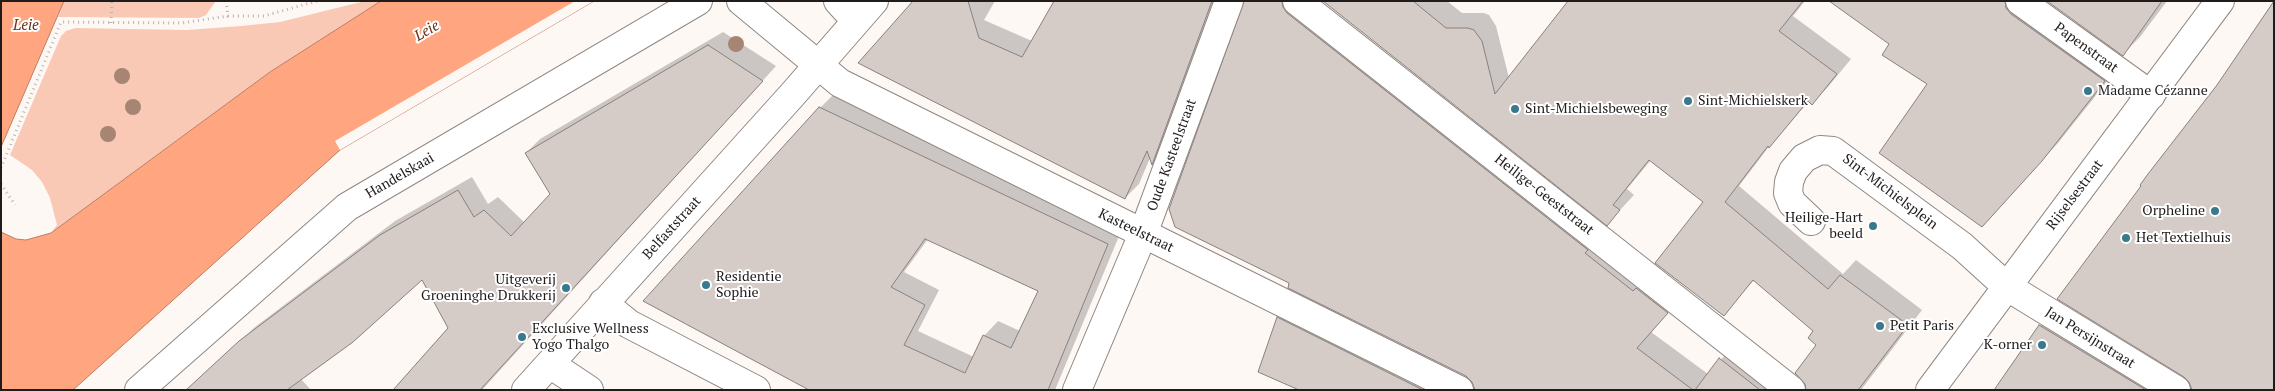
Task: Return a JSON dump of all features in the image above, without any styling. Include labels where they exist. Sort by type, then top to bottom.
[{"type":"street","name":"Kasteelstraat","points":[[740,1],[840,83],[1460,390]]},
{"type":"street","name":"Belfaststraat","points":[[526,390],[874,1]]},
{"type":"street","name":"Oude Kasteelstraat","points":[[1077,390],[1143,234],[1229,1]]},
{"type":"street","name":"Heilige-Geeststraat","points":[[1297,1],[1791,390]]},
{"type":"street","name":"Papenstraat","points":[[2020,1],[2151,95]]},
{"type":"street","name":"Rijselsestraat","points":[[1930,390],[2220,1]]},
{"type":"street","name":"Handelskaai","points":[[139,390],[347,207],[695,3]]},
{"type":"street","name":"Sint-Michielsplein","points":[[1811,221],[1792,203],[1788,193],[1789,182],[1797,166],[1804,158],[1820,150],[1833,151],[1962,246],[2006,286]]},
{"type":"street","name":"Jan Persijnstraat","points":[[2006,286],[2176,390]]},
{"type":"street","points":[[603,303],[629,324],[756,390]]},
{"type":"street","points":[[550,364],[589,390]]},
{"type":"path","points":[[111,23],[112,1]]},
{"type":"path","points":[[226,1],[228,16]]},
{"type":"path","points":[[1,168],[61,22],[182,23],[228,16],[264,16],[317,1]]},
{"type":"path","points":[[1,184],[15,205]]},
{"type":"shaded area","points":[[64,1],[216,1],[206,15],[199,18],[58,17]]},
{"type":"shaded area","points":[[365,1],[381,1],[270,72],[51,233],[57,225],[50,198],[42,182],[32,170],[10,155],[61,36],[66,31],[75,28],[187,30],[241,26],[280,22]]},
{"type":"water","name":"Leie","points":[[1,1],[64,1],[1,147]]},
{"type":"water","points":[[381,1],[594,1],[340,150],[73,390],[1,390],[1,232],[16,239],[26,240],[51,233],[270,72]]},
{"type":"pier","points":[[575,1],[594,1],[340,150],[335,141]]},
{"type":"building","points":[[913,1],[968,1],[979,38],[1022,57],[1054,1],[1212,1],[1152,165],[1147,151],[1125,199],[858,63]]},
{"type":"building","points":[[1244,1],[1282,1],[1287,13],[1588,250],[1585,253],[1633,291],[1636,288],[1668,313],[1637,348],[1693,390],[1475,390],[1472,382],[1466,376],[1288,288],[1289,283],[1175,227],[1169,209]]},
{"type":"building","points":[[1323,1],[1413,1],[1446,28],[1468,28],[1474,30],[1482,41],[1495,94],[1568,1],[1803,1],[1779,31],[1837,74],[1812,105],[1808,101],[1769,148],[1768,146],[1725,202],[1828,289],[1840,275],[1908,325],[1858,390],[1806,390],[1805,384],[1795,373],[1816,345],[1808,338],[1813,331],[1753,280],[1724,316],[1655,263],[1703,202],[1649,160],[1613,205],[1620,210],[1607,226]]},
{"type":"building","points":[[1829,1],[2005,1],[2006,8],[2011,14],[2105,81],[2042,161],[1982,227],[1879,153],[1927,84],[1882,55],[1889,44]]},
{"type":"building","points":[[2047,1],[2162,1],[2123,56]]},
{"type":"building","points":[[2274,1],[2274,390],[2192,390],[2189,382],[2184,377],[2057,299],[2148,174],[2217,85]]},
{"type":"building","points":[[708,45],[763,81],[480,390],[393,390],[448,328],[422,280],[353,342],[287,390],[186,390],[239,341],[380,235],[458,190],[474,217],[484,210],[511,236],[550,194],[525,153]]},
{"type":"building","points":[[819,107],[1108,244],[1048,390],[809,390],[643,301]],"holes":[[[925,239],[1038,291],[1011,348],[983,335],[965,373],[904,345],[925,305],[891,287]]]},
{"type":"building","points":[[1277,317],[1423,390],[1299,390],[1258,372]]},
{"type":"building","points":[[2039,325],[2146,390],[1994,390]]},
{"type":"building","points":[[1719,358],[1760,390],[1695,390]]},
{"type":"place","name":"Madame Cézanne","points":[[2088,91]]},
{"type":"place","name":"Sint-Michielskerk","points":[[1688,101]]},
{"type":"place","name":"Sint-Michielsbeweging","points":[[1515,109]]},
{"type":"place","name":"Orpheline","points":[[2215,211]]},
{"type":"place","name":"Heilige-Hart beeld","points":[[1873,226]]},
{"type":"place","name":"Het Textielhuis","points":[[2126,238]]},
{"type":"place","name":"Residentie Sophie","points":[[706,285]]},
{"type":"place","name":"Uitgeverij Groeninghe Drukkerij","points":[[566,288]]},
{"type":"place","name":"Petit Paris","points":[[1880,326]]},
{"type":"place","name":"Exclusive Wellness Yogo Thalgo","points":[[522,337]]},
{"type":"place","name":"K-orner","points":[[2042,345]]}]
